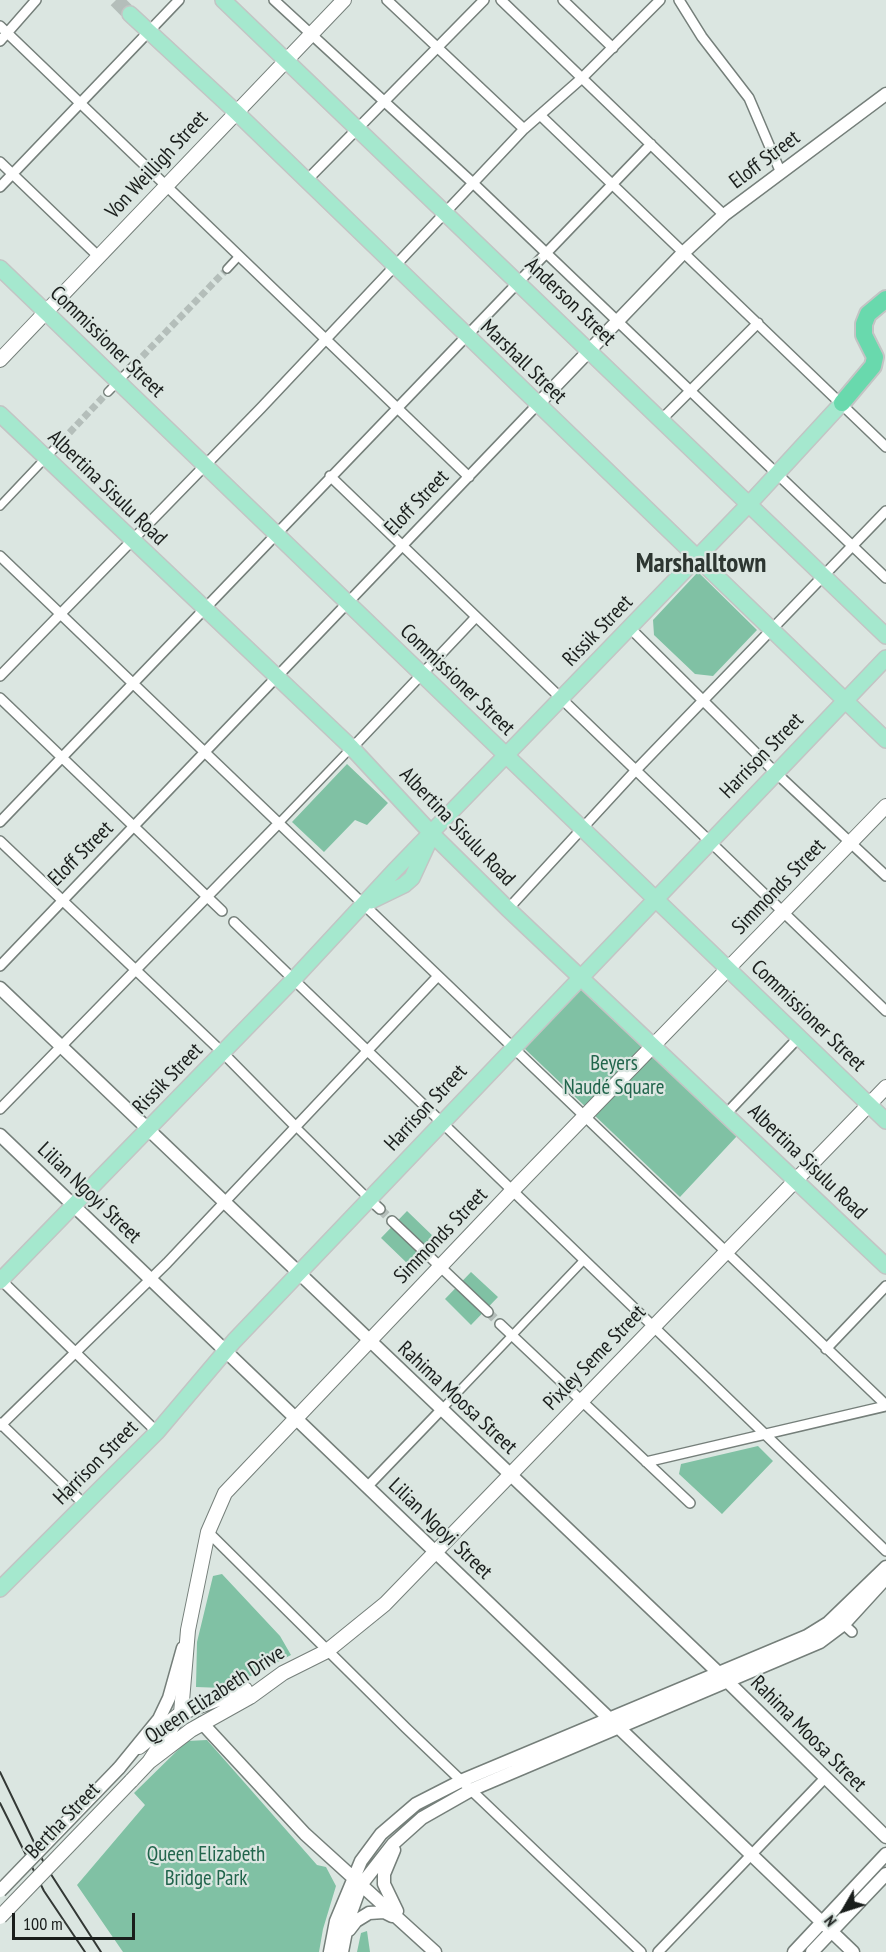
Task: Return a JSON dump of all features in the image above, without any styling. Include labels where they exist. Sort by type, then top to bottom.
[{"type":"highway","points":[[842,403],[873,366],[875,357],[864,335],[864,324],[868,314],[886,299]]},
{"type":"highway","points":[[862,381],[886,365]]},
{"type":"main road","name":"Anderson Street","points":[[223,0],[356,129],[447,212],[886,636]]},
{"type":"main road","name":"Von Weilligh Street","points":[[0,360],[344,0]]},
{"type":"main road","name":"Marshall Street","points":[[130,14],[236,112],[886,740]]},
{"type":"main road","name":"Commissioner Street","points":[[0,268],[45,312],[113,387],[205,466],[886,1121]]},
{"type":"main road","name":"Rissik Street","points":[[0,1280],[223,1053],[750,503],[842,403]]},
{"type":"main road","name":"Albertina Sisulu Road","points":[[0,414],[50,453],[131,540],[352,748],[432,834],[508,909],[886,1266]]},
{"type":"main road","name":"Harrison Street","points":[[0,1589],[157,1432],[226,1351],[298,1274],[374,1204],[441,1123],[512,1047],[886,658]]},
{"type":"main road","name":"Simmonds Street","points":[[149,1762],[181,1713],[188,1630],[208,1532],[225,1494],[512,1191],[886,806]]},
{"type":"main road","name":"Pixley Seme Street","points":[[327,1651],[385,1604],[436,1553],[886,1087]]},
{"type":"main road","name":"Queen Elizabeth Drive","points":[[131,1780],[149,1762],[202,1723],[250,1697],[283,1673],[327,1651]]},
{"type":"main road","points":[[139,1747],[181,1713],[230,1697],[283,1673]]},
{"type":"main road","name":"Bertha Street","points":[[0,1917],[131,1780]]},
{"type":"street","points":[[0,41],[36,0]]},
{"type":"street","points":[[0,187],[179,0]]},
{"type":"street","points":[[274,0],[474,184],[886,578]]},
{"type":"street","points":[[387,0],[524,129]]},
{"type":"street","points":[[306,181],[484,0]]},
{"type":"street","points":[[501,0],[724,215]]},
{"type":"street","points":[[563,0],[613,48]]},
{"type":"street","points":[[0,676],[205,466],[524,129],[582,78],[660,0]]},
{"type":"street","points":[[679,0],[702,37],[749,98],[781,173]]},
{"type":"street","points":[[0,26],[469,477]]},
{"type":"street","name":"Eloff Street","points":[[0,966],[136,827],[537,405],[619,323],[682,254],[724,215],[886,94]]},
{"type":"street","points":[[540,115],[613,183],[682,254],[758,323],[886,447]]},
{"type":"street","points":[[0,822],[465,335],[547,254],[651,144]]},
{"type":"street","points":[[0,162],[99,257]]},
{"type":"street","points":[[226,269],[239,256]]},
{"type":"street","points":[[661,420],[758,323]]},
{"type":"street","points":[[113,387],[135,364]]},
{"type":"street","points":[[0,506],[50,453]]},
{"type":"street","points":[[330,476],[886,1011]]},
{"type":"street","points":[[508,909],[636,770],[886,511]]},
{"type":"street","points":[[0,556],[280,822],[886,1406]]},
{"type":"street","points":[[0,1109],[352,748],[476,617]]},
{"type":"street","points":[[630,628],[775,772],[886,876]]},
{"type":"street","points":[[0,698],[222,911]]},
{"type":"street","points":[[0,841],[223,1053],[374,1204]]},
{"type":"street","points":[[234,922],[886,1551]]},
{"type":"street","points":[[84,1504],[1,1425],[151,1279],[438,976]]},
{"type":"street","name":"Rahima Moosa Street","points":[[0,988],[722,1677],[886,1837]]},
{"type":"street","points":[[726,1114],[799,1037]]},
{"type":"street","name":"Lilian Ngoyi Street","points":[[0,1135],[853,1952]]},
{"type":"street","points":[[392,1221],[488,1312]]},
{"type":"street","points":[[367,1487],[584,1260]]},
{"type":"street","points":[[0,1280],[157,1432]]},
{"type":"street","points":[[826,1349],[886,1286]]},
{"type":"street","points":[[500,1324],[690,1503]]},
{"type":"street","points":[[646,1462],[886,1406]]},
{"type":"street","points":[[208,1532],[327,1651],[641,1952]]},
{"type":"street","points":[[844,1624],[886,1566]]},
{"type":"street","points":[[330,1952],[336,1921],[357,1881],[370,1848],[400,1816],[463,1780],[614,1722],[722,1677],[807,1636],[844,1624],[886,1578]]},
{"type":"street","points":[[0,1891],[139,1747],[166,1705],[188,1630]]},
{"type":"street","points":[[343,1949],[357,1881],[422,1818],[473,1789],[614,1722]]},
{"type":"street","points":[[202,1723],[305,1834],[435,1952]]},
{"type":"street","points":[[658,1952],[825,1778]]},
{"type":"street","points":[[402,1836],[389,1859],[384,1884],[387,1896],[404,1922]]},
{"type":"street","points":[[794,1952],[886,1854]]},
{"type":"street","points":[[812,1952],[886,1874]]},
{"type":"street","points":[[343,1949],[356,1921],[369,1913],[384,1912],[404,1922]]},
{"type":"green space","points":[[698,572],[757,630],[713,676],[695,674],[654,635],[653,620]]},
{"type":"green space","points":[[347,764],[388,803],[367,825],[355,820],[324,852],[292,822]]},
{"type":"green space","name":"Beyers Naudé Square","points":[[581,988],[737,1136],[680,1197],[524,1048]]},
{"type":"green space","points":[[407,1211],[435,1238],[409,1265],[381,1238]]},
{"type":"green space","points":[[471,1272],[498,1297],[471,1325],[445,1299]]},
{"type":"green space","points":[[758,1446],[773,1461],[722,1514],[679,1474],[681,1464]]},
{"type":"green space","points":[[222,1574],[280,1636],[291,1655],[245,1679],[239,1675],[223,1688],[196,1687],[197,1642],[213,1576]]},
{"type":"green space","name":"Queen Elizabeth Bridge Park","points":[[207,1740],[317,1865],[326,1867],[336,1886],[323,1929],[319,1952],[123,1952],[77,1885],[145,1805],[134,1793],[187,1741]]},
{"type":"green space","points":[[367,1931],[370,1952],[357,1952],[361,1933]]},
{"type":"tunnel","points":[[116,0],[130,14]]},
{"type":"tunnel","points":[[135,364],[227,269]]},
{"type":"tunnel","points":[[55,448],[108,392]]},
{"type":"tunnel","points":[[380,1209],[392,1221]]},
{"type":"tunnel","points":[[488,1312],[500,1324]]},
{"type":"railway","points":[[0,1772],[45,1865],[101,1952]]},
{"type":"railway","points":[[0,1803],[44,1891],[85,1952]]},
{"type":"district","name":"Marshalltown","points":[[701,564]]}]
